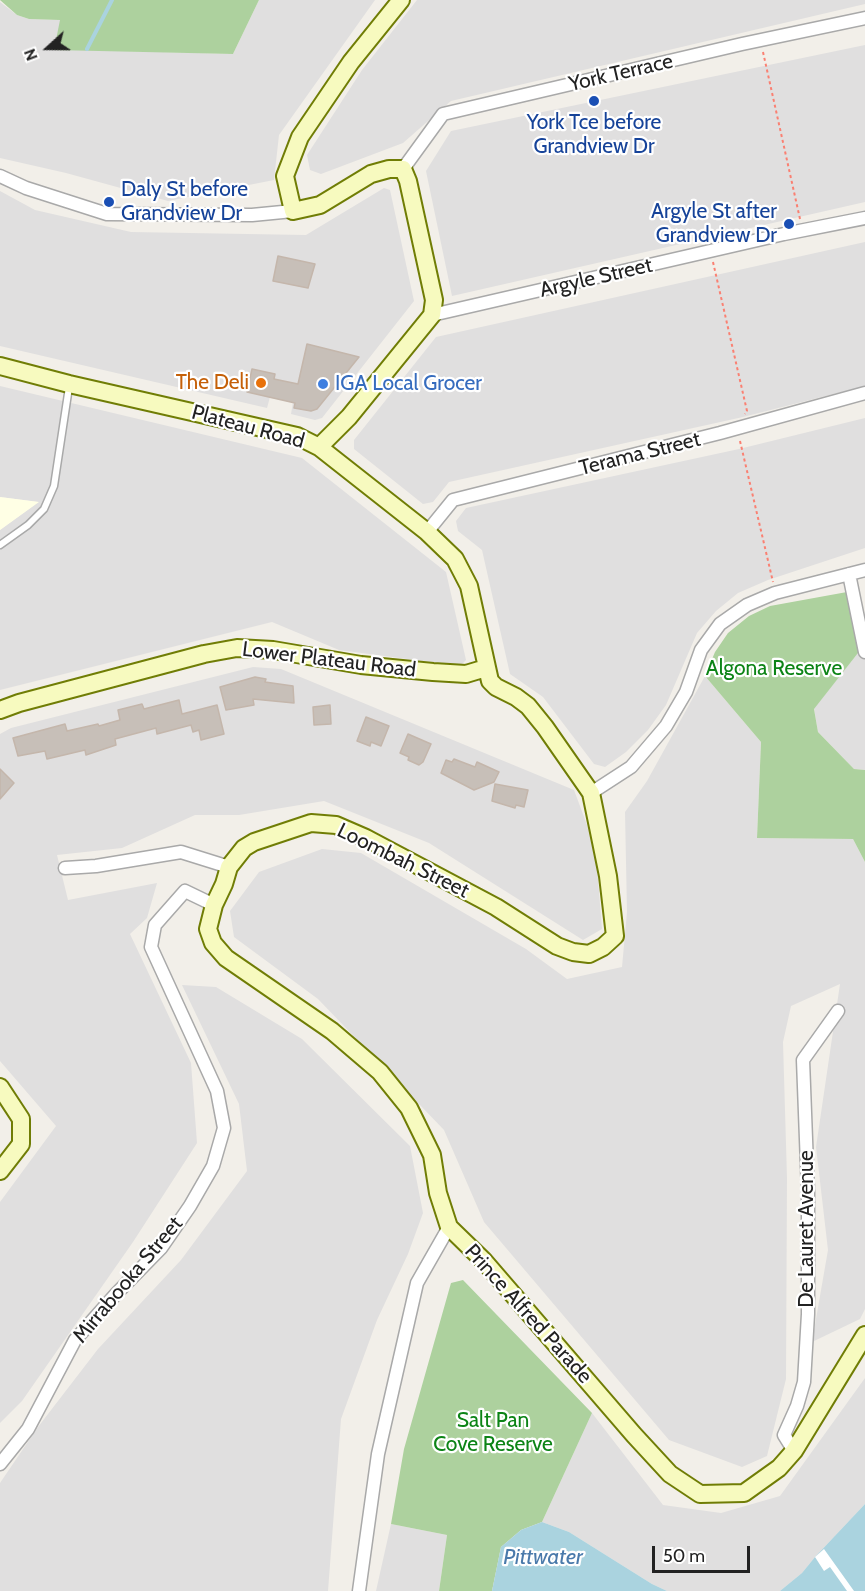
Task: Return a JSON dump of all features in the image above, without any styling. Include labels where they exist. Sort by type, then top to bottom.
[{"type":"street","points":[[293,211],[285,176],[300,136],[351,62],[401,0]]},
{"type":"street","name":"York Terrace","points":[[404,170],[443,114],[760,40],[865,18]]},
{"type":"street","points":[[0,176],[26,188],[107,214],[252,214],[293,211],[320,205],[371,174],[389,168],[404,170],[434,300],[432,315],[349,417],[319,447]]},
{"type":"street","name":"Argyle Street","points":[[432,315],[865,218]]},
{"type":"street","name":"Plateau Road","points":[[0,366],[297,436],[319,447],[427,532],[455,559],[469,586],[486,668]]},
{"type":"street","name":"Terama Street","points":[[427,532],[453,500],[720,434],[865,393]]},
{"type":"street","points":[[591,793],[631,767],[666,726],[686,692],[700,650],[720,624],[747,605],[775,593],[865,570]]},
{"type":"street","points":[[849,574],[865,652]]},
{"type":"street","name":"Lower Plateau Road","points":[[0,710],[204,654],[237,648],[273,650],[361,665],[432,672],[466,674],[486,668]]},
{"type":"street","name":"Loombah Street","points":[[448,1227],[438,1193],[432,1155],[409,1108],[380,1072],[332,1031],[226,958],[213,944],[208,929],[214,905],[229,867],[244,848],[254,842],[311,823],[336,825],[366,838],[504,912],[557,946],[573,952],[589,954],[603,947],[615,936],[608,876],[591,793],[528,706],[496,687],[490,681],[486,668]]},
{"type":"street","points":[[65,868],[96,866],[181,852],[229,867]]},
{"type":"street","name":"Mirrabooka Street","points":[[0,1464],[28,1429],[75,1340],[161,1248],[190,1206],[213,1166],[224,1128],[217,1091],[151,946],[155,925],[185,891],[214,905]]},
{"type":"street","name":"De Lauret Avenue","points":[[794,1451],[784,1435],[797,1406],[804,1382],[808,1192],[803,1060],[838,1011]]},
{"type":"street","points":[[0,1088],[21,1119],[21,1144],[0,1171]]},
{"type":"street","name":"Prince Alfred Parade","points":[[359,1591],[378,1454],[417,1283],[448,1227],[484,1262],[670,1474],[699,1494],[744,1493],[779,1468],[794,1451],[865,1335]]},
{"type":"lane","points":[[0,545],[28,525],[44,509],[54,486],[69,384]]},
{"type":"path","points":[[760,40],[803,231]]},
{"type":"shaded area","points":[[259,0],[375,0],[279,135],[274,180],[168,201],[66,173],[0,158],[0,2],[17,15],[29,19],[61,20],[54,49],[233,54]]},
{"type":"shaded area","points":[[417,0],[865,0],[865,4],[451,101],[403,143],[321,174],[310,170],[307,155],[362,70]]},
{"type":"shaded area","points":[[865,45],[865,202],[452,296],[426,171],[451,131]]},
{"type":"shaded area","points":[[384,188],[390,190],[414,301],[322,418],[315,420],[291,414],[293,402],[270,397],[267,408],[0,346],[0,191],[35,210],[131,232],[306,235]]},
{"type":"shaded area","points":[[865,242],[865,386],[743,417],[449,482],[433,502],[423,504],[354,449],[354,440],[436,337]]},
{"type":"shaded area","points":[[0,386],[302,458],[446,572],[466,660],[460,666],[339,650],[272,622],[0,690],[0,530],[38,502],[0,497]]},
{"type":"shaded area","points":[[865,418],[865,548],[768,580],[738,593],[716,611],[697,633],[666,705],[648,730],[626,752],[605,767],[594,764],[543,697],[510,674],[482,550],[458,531],[456,521],[466,508],[739,449]]},
{"type":"shaded area","points":[[0,497],[39,502],[0,530]]},
{"type":"shaded area","points":[[865,641],[865,770],[854,769],[818,732],[814,708]]},
{"type":"shaded area","points":[[253,667],[281,669],[574,790],[587,825],[597,867],[602,929],[583,940],[429,843],[324,801],[239,815],[195,815],[122,848],[57,855],[68,900],[157,883],[147,918],[130,934],[191,1063],[197,1143],[133,1242],[22,1401],[0,1423],[0,1202],[56,1126],[0,1061],[0,734],[11,728]]},
{"type":"shaded area","points":[[705,676],[761,742],[757,838],[853,839],[865,862],[865,1309],[860,1319],[812,1342],[828,1250],[816,1147],[840,984],[791,1006],[783,1042],[787,1178],[786,1379],[767,1456],[742,1467],[669,1440],[484,1222],[444,1130],[318,999],[234,937],[230,911],[259,872],[322,849],[361,853],[526,949],[567,979],[622,967],[627,912],[625,812],[647,781]]},
{"type":"shaded area","points":[[182,985],[216,987],[302,1039],[410,1146],[423,1213],[408,1254],[377,1320],[341,1419],[328,1591],[0,1591],[0,1483],[38,1427],[98,1349],[181,1260],[247,1171],[239,1104]]},
{"type":"shaded area","points":[[865,1378],[865,1504],[802,1573],[780,1591],[667,1591],[569,1532],[542,1522],[592,1413],[663,1505],[721,1513],[780,1496]]},
{"type":"shaded area","points":[[391,1524],[447,1535],[439,1591],[376,1591]]},
{"type":"green space","points":[[0,0],[259,0],[233,54],[54,50],[60,20],[29,19],[17,15]]},
{"type":"green space","name":"Algona Reserve","points":[[847,592],[865,641],[814,709],[818,732],[854,769],[865,770],[865,862],[853,839],[757,838],[761,742],[705,676],[715,652],[728,633],[749,616],[770,606]]},
{"type":"green space","name":"Salt Pan Cove Reserve","points":[[463,1280],[592,1413],[542,1522],[521,1530],[501,1547],[492,1591],[439,1591],[447,1535],[391,1524],[404,1449],[451,1283]]},
{"type":"water","points":[[865,1504],[865,1591],[780,1591],[802,1573]]},
{"type":"water","name":"Pittwater","points":[[542,1522],[569,1532],[667,1591],[492,1591],[501,1547],[521,1530]]},
{"type":"pier","points":[[824,1549],[854,1591],[847,1591],[830,1567],[824,1571],[815,1557]]},
{"type":"building","points":[[278,256],[315,264],[308,288],[273,281]]},
{"type":"building","points":[[307,344],[359,357],[317,409],[311,411],[294,408],[295,403],[247,392],[252,369],[275,374],[274,379],[298,384]]},
{"type":"building","points":[[255,677],[266,679],[265,682],[293,686],[294,703],[253,699],[254,705],[226,710],[220,687]]},
{"type":"building","points":[[179,700],[182,714],[217,705],[224,734],[201,740],[199,730],[193,732],[191,725],[157,734],[156,728],[115,739],[116,745],[86,755],[85,750],[47,759],[45,751],[18,756],[13,738],[65,724],[67,731],[98,724],[99,726],[120,720],[118,710],[142,704],[144,709]]},
{"type":"building","points":[[330,705],[331,724],[314,725],[313,707]]},
{"type":"building","points":[[366,717],[389,726],[381,746],[371,742],[370,746],[357,741]]},
{"type":"building","points":[[408,734],[431,744],[423,762],[419,765],[400,753]]},
{"type":"building","points":[[454,759],[475,767],[477,762],[499,772],[494,782],[474,790],[441,773],[446,760],[452,762]]},
{"type":"building","points":[[0,769],[14,783],[0,799]]},
{"type":"building","points":[[495,784],[528,790],[524,807],[516,805],[515,808],[492,801]]},
{"type":"waterway","points":[[87,49],[112,0]]},
{"type":"place","name":"York Tce before Grandview Dr","points":[[594,101]]},
{"type":"place","name":"Daly St before Grandview Dr","points":[[109,202]]},
{"type":"place","name":"Argyle St after Grandview Dr","points":[[789,224]]},
{"type":"place","name":"The Deli","points":[[261,383]]},
{"type":"place","name":"IGA Local Grocer","points":[[323,384]]}]
